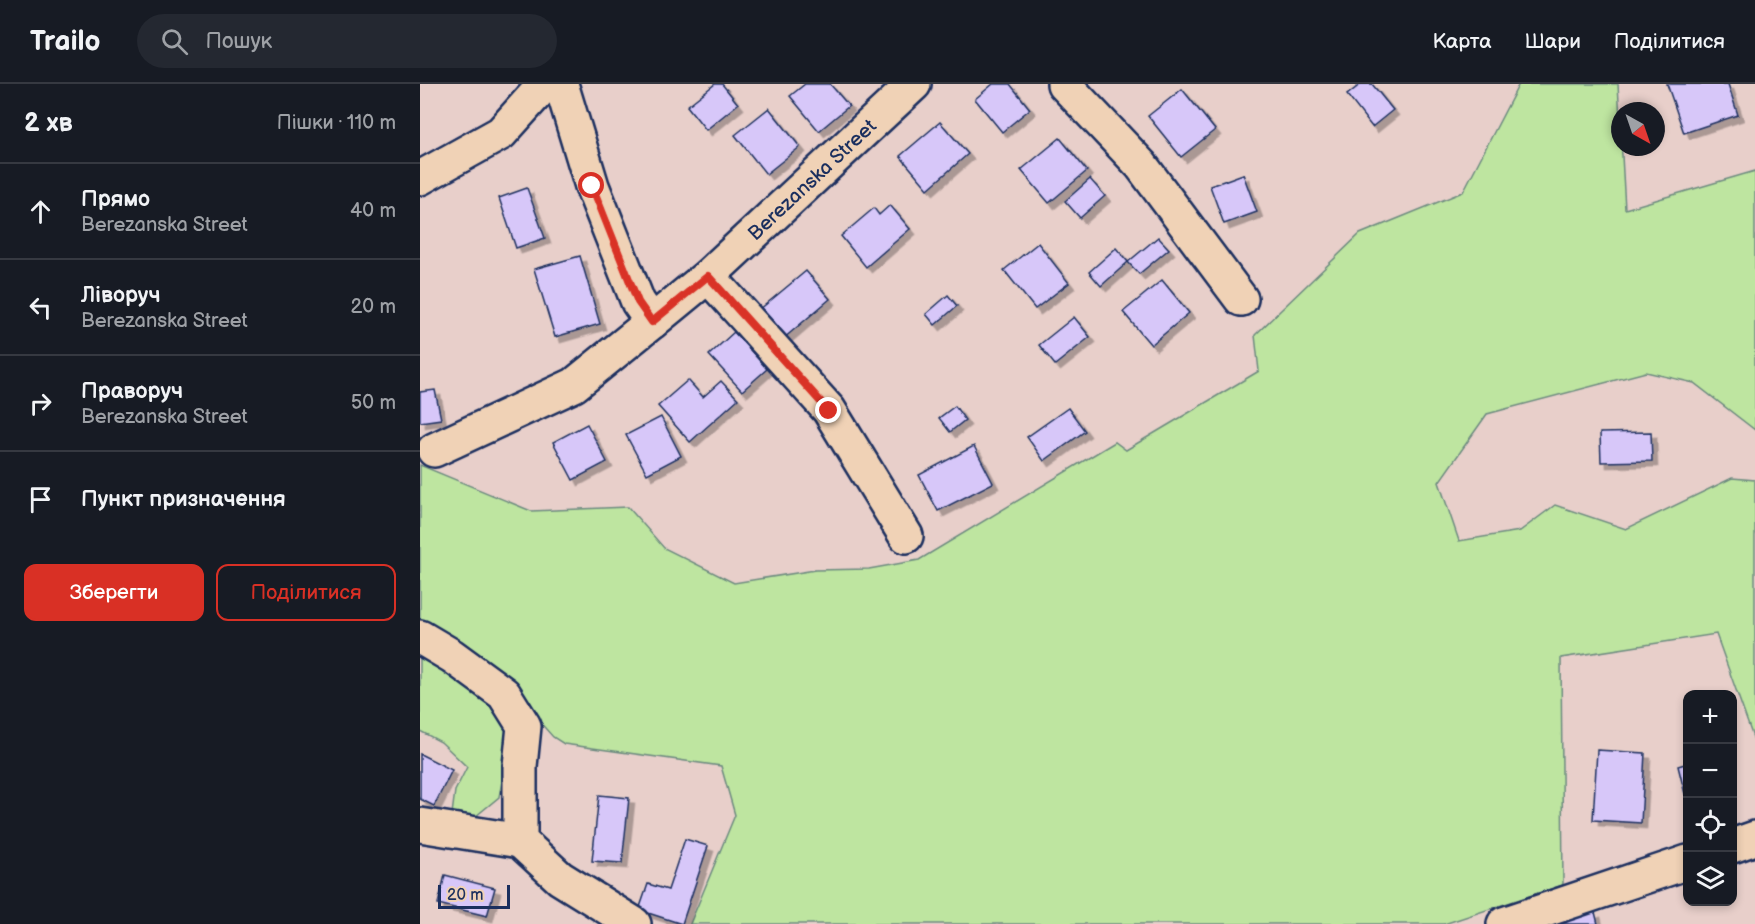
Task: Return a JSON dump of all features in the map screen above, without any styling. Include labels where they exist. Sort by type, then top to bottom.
[{"type":"street","points":[[420,178],[501,133],[544,84]]},
{"type":"street","points":[[561,84],[592,186],[638,302],[652,322]]},
{"type":"street","name":"Berezanska Street","points":[[434,450],[574,385],[708,276],[914,84]]},
{"type":"street","points":[[1064,84],[1141,165],[1241,299]]},
{"type":"street","points":[[708,276],[829,411],[906,536]]},
{"type":"street","points":[[420,637],[452,656],[504,694],[524,726],[520,766],[520,841]]},
{"type":"street","points":[[420,825],[520,841],[560,878],[634,924]]},
{"type":"street","points":[[1737,844],[1755,837]]},
{"type":"street","points":[[1504,924],[1683,863]]},
{"type":"green space","points":[[1519,84],[1618,84],[1619,102],[1611,102],[1611,156],[1622,156],[1625,209],[1755,171],[1755,430],[1694,383],[1646,372],[1487,414],[1439,482],[1459,541],[1520,531],[1555,505],[1626,529],[1732,478],[1755,480],[1755,743],[1716,634],[1561,658],[1563,885],[1444,924],[690,924],[735,815],[721,766],[564,744],[553,737],[496,673],[420,625],[420,465],[531,511],[628,507],[664,548],[734,583],[815,570],[869,569],[919,560],[1115,442],[1126,450],[1259,371],[1255,335],[1360,234],[1463,192]]},
{"type":"green space","points":[[420,650],[494,699],[511,734],[499,797],[476,816],[452,814],[455,791],[467,767],[441,742],[420,731]]},
{"type":"building","points":[[715,84],[722,84],[738,104],[706,130],[687,106]]},
{"type":"building","points":[[805,84],[830,84],[849,106],[819,131],[790,96]]},
{"type":"building","points":[[993,84],[1010,84],[1030,109],[1002,132],[975,99]]},
{"type":"building","points":[[1361,84],[1372,84],[1393,110],[1372,127],[1347,95]]},
{"type":"building","points":[[1667,84],[1728,84],[1738,115],[1684,133]]},
{"type":"building","points":[[1182,89],[1215,130],[1181,157],[1148,116]]},
{"type":"building","points":[[769,108],[800,147],[766,174],[735,135]]},
{"type":"building","points":[[940,122],[968,154],[928,189],[900,156]]},
{"type":"building","points":[[1060,138],[1087,171],[1049,203],[1021,170]]},
{"type":"building","points":[[1243,174],[1257,212],[1224,224],[1210,186]]},
{"type":"building","points":[[1090,179],[1105,196],[1080,218],[1065,201]]},
{"type":"building","points":[[527,188],[545,238],[516,248],[499,198]]},
{"type":"building","points":[[890,205],[910,229],[866,267],[841,236],[874,208],[879,215]]},
{"type":"building","points":[[1158,237],[1169,249],[1139,274],[1128,262]]},
{"type":"building","points":[[1038,243],[1069,283],[1035,309],[1004,270]]},
{"type":"building","points":[[1116,248],[1128,262],[1101,286],[1089,272]]},
{"type":"building","points":[[580,256],[600,324],[555,337],[534,269]]},
{"type":"building","points":[[806,271],[830,299],[783,339],[759,310]]},
{"type":"building","points":[[1162,280],[1189,313],[1151,345],[1123,312]]},
{"type":"building","points":[[948,295],[957,306],[935,325],[926,314]]},
{"type":"building","points":[[1074,317],[1090,337],[1055,365],[1039,345]]},
{"type":"building","points":[[734,332],[767,369],[742,391],[709,355]]},
{"type":"building","points":[[688,380],[703,397],[721,381],[738,399],[690,442],[658,406]]},
{"type":"building","points":[[435,390],[441,419],[420,422],[420,392]]},
{"type":"building","points":[[955,406],[965,420],[950,432],[939,418]]},
{"type":"building","points":[[1068,408],[1085,431],[1044,461],[1027,437]]},
{"type":"building","points":[[661,417],[681,456],[647,474],[626,435]]},
{"type":"building","points":[[587,424],[607,462],[573,480],[553,442]]},
{"type":"building","points":[[1651,432],[1652,461],[1601,462],[1600,433]]},
{"type":"building","points":[[974,446],[993,483],[938,511],[919,475]]},
{"type":"building","points":[[1597,750],[1645,753],[1641,823],[1593,820]]},
{"type":"building","points":[[420,754],[452,770],[434,806],[420,799]]},
{"type":"building","points":[[1683,764],[1683,786],[1678,766]]},
{"type":"building","points":[[599,795],[629,798],[622,863],[592,861]]},
{"type":"building","points":[[685,839],[708,846],[682,924],[639,910],[648,884],[668,890]]},
{"type":"building","points":[[445,875],[495,888],[487,916],[438,904]]},
{"type":"building","points":[[1595,912],[1598,924],[1551,924]]},
{"type":"route","points":[[592,186],[638,302],[652,322],[708,276],[829,411]]}]
